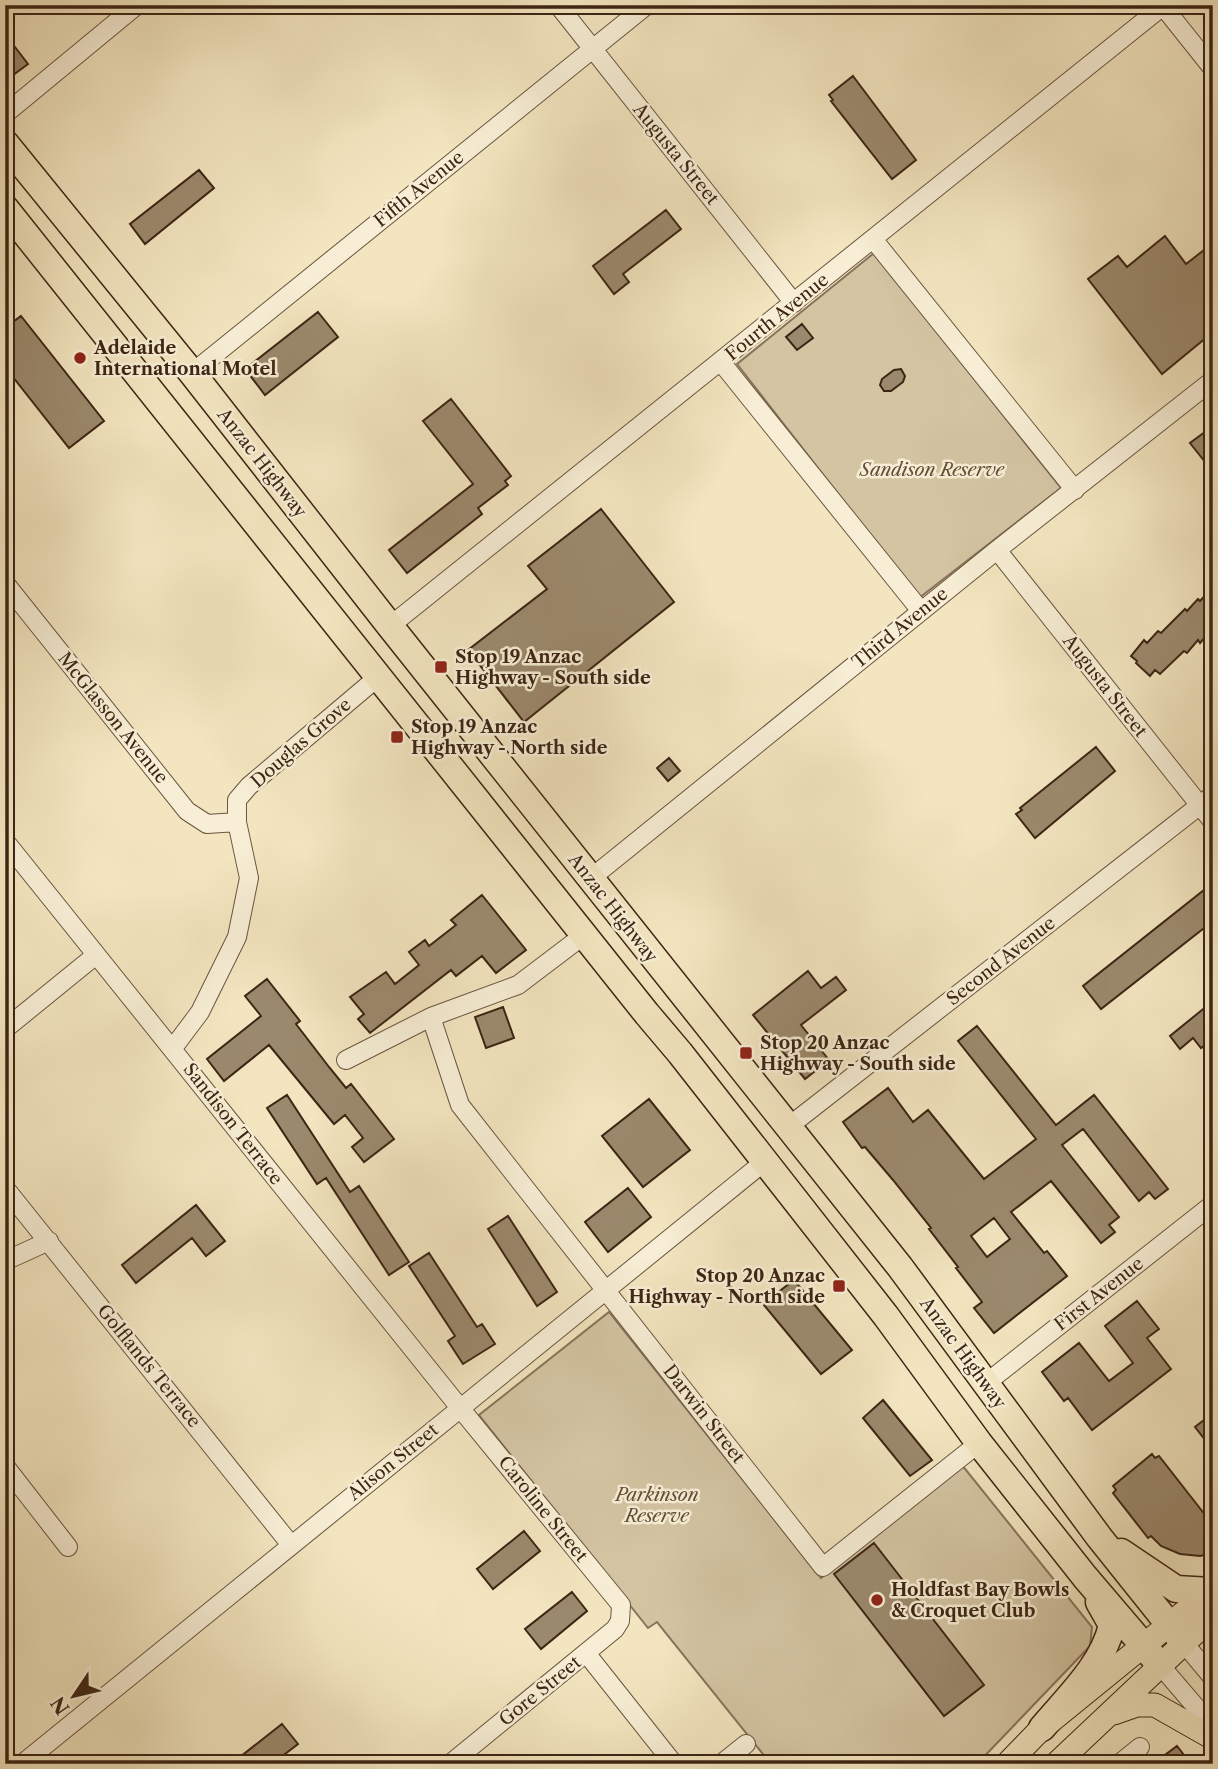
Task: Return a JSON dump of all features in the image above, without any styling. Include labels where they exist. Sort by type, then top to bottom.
[{"type":"highway","name":"Anzac Highway","points":[[5,143],[192,373],[590,879],[900,1267],[1099,1537],[1177,1633]]},
{"type":"highway","points":[[5,208],[646,1014],[680,1053],[886,1316],[979,1443],[1085,1577],[1152,1655]]},
{"type":"highway","points":[[253,519],[259,520],[270,514],[279,505],[284,491]]},
{"type":"highway","points":[[289,562],[282,533],[286,523],[304,517]]},
{"type":"highway","points":[[646,1014],[655,1015],[664,1009],[675,998],[677,987]]},
{"type":"highway","points":[[680,1053],[677,1030],[681,1023],[698,1014]]},
{"type":"highway","points":[[849,1269],[859,1270],[868,1262],[876,1250],[876,1237]]},
{"type":"highway","points":[[886,1316],[879,1298],[879,1286],[890,1270],[900,1267]]},
{"type":"highway","points":[[1099,1537],[1175,1589],[1212,1599]]},
{"type":"highway","points":[[1042,1728],[1094,1664],[1109,1641],[1112,1625],[1085,1577]]},
{"type":"main road","points":[[1007,1764],[1042,1728],[1152,1655],[1212,1599]]},
{"type":"main road","points":[[1056,1764],[1111,1714],[1152,1655]]},
{"type":"main road","points":[[1111,1714],[1137,1705],[1155,1705],[1213,1738]]},
{"type":"street","points":[[5,114],[137,5]]},
{"type":"street","name":"Augusta Street","points":[[558,5],[794,303]]},
{"type":"street","name":"Fifth Avenue","points":[[192,373],[647,5]]},
{"type":"street","points":[[1163,6],[1213,69]]},
{"type":"street","name":"Fourth Avenue","points":[[390,626],[1163,6]]},
{"type":"street","points":[[873,239],[1075,490]]},
{"type":"street","points":[[721,362],[921,611]]},
{"type":"street","name":"Third Avenue","points":[[590,879],[997,550],[1213,380]]},
{"type":"street","name":"Augusta Street","points":[[997,550],[1206,800],[1213,822]]},
{"type":"street","name":"McGlasson Avenue","points":[[5,583],[187,811],[207,824],[237,822]]},
{"type":"street","name":"Douglas Grove","points":[[173,1048],[200,1012],[237,937],[249,878],[237,822],[237,800],[249,786],[378,677]]},
{"type":"street","name":"Second Avenue","points":[[788,1127],[1206,800]]},
{"type":"street","name":"Sandison Terrace","points":[[5,841],[460,1408]]},
{"type":"street","points":[[346,1060],[431,1017],[518,985],[584,935]]},
{"type":"street","points":[[5,1029],[96,955]]},
{"type":"street","name":"Darwin Street","points":[[431,1017],[460,1105],[823,1567],[979,1443]]},
{"type":"street","name":"Alison Street","points":[[22,1764],[764,1162]]},
{"type":"street","name":"Golflands Terrace","points":[[5,1188],[291,1545]]},
{"type":"street","name":"First Avenue","points":[[985,1384],[1213,1204]]},
{"type":"street","points":[[5,1261],[49,1241]]},
{"type":"street","name":"Caroline Street","points":[[460,1408],[621,1605],[622,1612]]},
{"type":"street","points":[[5,1466],[68,1546]]},
{"type":"street","name":"Gore Street","points":[[450,1764],[615,1629],[622,1612]]},
{"type":"street","name":"Anzac Highway","points":[[1177,1633],[1213,1678]]},
{"type":"street","points":[[586,1653],[674,1764]]},
{"type":"street","points":[[1152,1655],[1213,1727]]},
{"type":"street","points":[[720,1764],[746,1744]]},
{"type":"street","points":[[1119,1764],[1140,1747]]},
{"type":"green space","name":"Sandison Reserve","points":[[874,253],[1061,488],[919,598],[737,364]]},
{"type":"green space","name":"Holdfast Bay Bowls & Croquet Club","points":[[609,1312],[821,1578],[962,1465],[1092,1627],[1090,1646],[977,1764],[771,1764],[657,1622],[648,1628],[479,1415]]},
{"type":"building","points":[[5,34],[28,64],[5,81]]},
{"type":"building","points":[[853,76],[916,160],[892,179],[831,101],[833,100],[829,95]]},
{"type":"building","points":[[199,170],[214,188],[145,244],[130,224]]},
{"type":"building","points":[[666,210],[681,229],[623,274],[629,282],[614,294],[593,266]]},
{"type":"building","points":[[1165,236],[1186,264],[1213,243],[1213,332],[1162,374],[1088,279],[1118,256],[1127,267]]},
{"type":"building","points":[[318,312],[338,337],[265,395],[245,369]]},
{"type":"building","points":[[21,316],[104,421],[69,448],[5,367],[5,328]]},
{"type":"building","points":[[802,324],[813,338],[797,350],[786,337]]},
{"type":"building","points":[[901,369],[905,376],[903,382],[891,391],[884,391],[880,385],[882,379],[894,370]]},
{"type":"building","points":[[451,399],[511,476],[505,481],[508,485],[478,508],[482,514],[407,573],[389,550],[473,484],[423,421]]},
{"type":"building","points":[[1213,426],[1213,472],[1190,443]]},
{"type":"building","points":[[601,509],[674,602],[524,722],[468,650],[547,589],[528,566]]},
{"type":"building","points":[[1213,587],[1213,628],[1200,643],[1198,640],[1187,653],[1184,651],[1160,674],[1155,670],[1150,676],[1131,656],[1144,640],[1147,643],[1158,631],[1161,633]]},
{"type":"building","points":[[1096,747],[1115,771],[1035,838],[1016,814],[1022,810],[1020,808]]},
{"type":"building","points":[[669,758],[680,771],[668,781],[657,768]]},
{"type":"building","points":[[1204,890],[1213,901],[1213,921],[1101,1009],[1083,986]]},
{"type":"building","points":[[482,895],[526,950],[496,973],[482,956],[456,976],[451,970],[370,1033],[358,1019],[364,1014],[350,997],[386,972],[395,984],[419,965],[409,952],[425,940],[429,946],[456,925],[451,920]]},
{"type":"building","points":[[808,971],[821,988],[836,977],[846,990],[801,1025],[829,1060],[805,1079],[753,1015]]},
{"type":"building","points":[[267,979],[300,1021],[296,1024],[329,1067],[346,1088],[351,1084],[394,1139],[364,1162],[352,1147],[363,1138],[345,1115],[334,1124],[269,1045],[224,1081],[207,1059],[261,1016],[245,996]]},
{"type":"building","points":[[1213,1001],[1213,1039],[1201,1048],[1193,1038],[1180,1049],[1170,1036]]},
{"type":"building","points":[[503,1007],[514,1038],[486,1048],[475,1017]]},
{"type":"building","points":[[977,1026],[1056,1125],[1094,1095],[1168,1189],[1155,1199],[1149,1192],[1139,1201],[1083,1129],[1062,1145],[1119,1217],[1109,1225],[1115,1232],[1101,1243],[1051,1181],[1011,1212],[1044,1253],[1047,1251],[1067,1276],[994,1333],[974,1308],[982,1302],[929,1229],[931,1228],[843,1122],[888,1088],[913,1122],[928,1110],[984,1179],[1036,1139],[958,1041]],"holes":[[[994,1218],[1010,1239],[987,1257],[971,1236]]]},
{"type":"building","points":[[287,1095],[350,1192],[359,1186],[409,1262],[389,1275],[326,1178],[317,1184],[267,1108]]},
{"type":"building","points":[[649,1099],[690,1150],[643,1187],[602,1136]]},
{"type":"building","points":[[628,1188],[651,1217],[608,1252],[585,1222]]},
{"type":"building","points":[[196,1205],[225,1241],[206,1256],[192,1238],[136,1283],[122,1265]]},
{"type":"building","points":[[508,1216],[557,1292],[537,1306],[488,1229]]},
{"type":"building","points":[[429,1253],[477,1327],[482,1324],[495,1344],[463,1364],[448,1341],[455,1336],[409,1266]]},
{"type":"building","points":[[794,1280],[852,1350],[821,1374],[763,1304]]},
{"type":"building","points":[[1137,1301],[1159,1329],[1147,1338],[1171,1369],[1092,1430],[1068,1398],[1064,1401],[1042,1372],[1079,1343],[1109,1381],[1133,1363],[1105,1326]]},
{"type":"building","points":[[883,1400],[932,1460],[910,1476],[863,1418]]},
{"type":"building","points":[[1213,1413],[1213,1450],[1195,1427]]},
{"type":"building","points":[[1152,1454],[1155,1458],[1159,1456],[1213,1525],[1213,1553],[1200,1556],[1180,1554],[1161,1546],[1151,1536],[1148,1538],[1113,1493],[1116,1490],[1113,1486]]},
{"type":"building","points":[[524,1531],[540,1551],[493,1589],[477,1569]]},
{"type":"building","points":[[874,1543],[984,1685],[944,1716],[834,1574]]},
{"type":"building","points":[[572,1592],[587,1611],[541,1649],[525,1629]]},
{"type":"building","points":[[282,1724],[298,1744],[272,1764],[231,1764]]},
{"type":"building","points":[[1177,1746],[1191,1764],[1153,1764]]},
{"type":"tram line","points":[[1208,5],[1213,12]]},
{"type":"place","name":"Adelaide International Motel","points":[[80,358]]},
{"type":"place","name":"Stop 19 Anzac Highway - South side","points":[[441,667]]},
{"type":"place","name":"Stop 19 Anzac Highway - North side","points":[[397,737]]},
{"type":"place","name":"Stop 20 Anzac Highway - South side","points":[[746,1053]]},
{"type":"place","name":"Stop 20 Anzac Highway - North side","points":[[839,1286]]},
{"type":"place","name":"Holdfast Bay Bowls & Croquet Club","points":[[877,1600]]},
{"type":"park label","name":"Parkinson Reserve","points":[[657,1505]]}]
